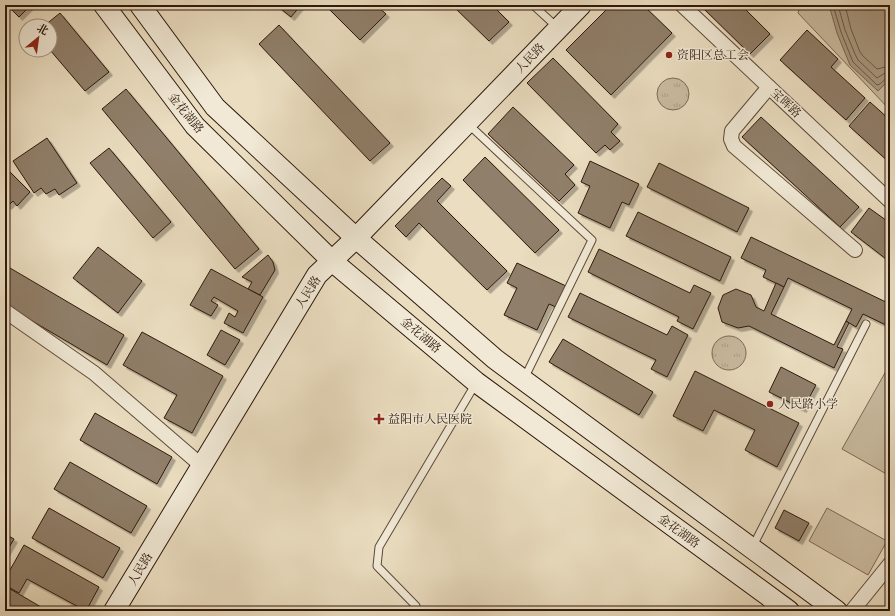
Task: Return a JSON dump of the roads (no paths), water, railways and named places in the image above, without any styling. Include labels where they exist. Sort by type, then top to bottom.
[{"type":"main road","name":"金花湖路","points":[[104,5],[195,126],[332,261],[476,382],[789,611]]},
{"type":"main road","points":[[140,5],[215,107],[356,238],[495,359],[837,611]]},
{"type":"main road","name":"人民路","points":[[114,611],[317,275],[356,238],[581,5]]},
{"type":"street","name":"宝晖路","points":[[682,5],[890,201]]},
{"type":"street","points":[[769,87],[732,131],[731,139],[734,146],[855,250]]},
{"type":"street","points":[[5,311],[94,372],[202,466]]},
{"type":"street","points":[[852,611],[890,564]]},
{"type":"lane","points":[[533,5],[558,29]]},
{"type":"lane","points":[[467,123],[592,240],[524,380]]},
{"type":"lane","points":[[752,548],[866,324]]},
{"type":"lane","points":[[417,611],[416,606],[377,566],[379,547],[476,382]]},
{"type":"water","points":[[829,5],[890,5],[890,79],[878,91],[850,65],[837,33]]},
{"type":"place","name":"资阳区总工会","points":[[669,55]]},
{"type":"place","name":"人民路小学","points":[[770,404]]},
{"type":"place","name":"益阳市人民医院","points":[[379,419]]}]
